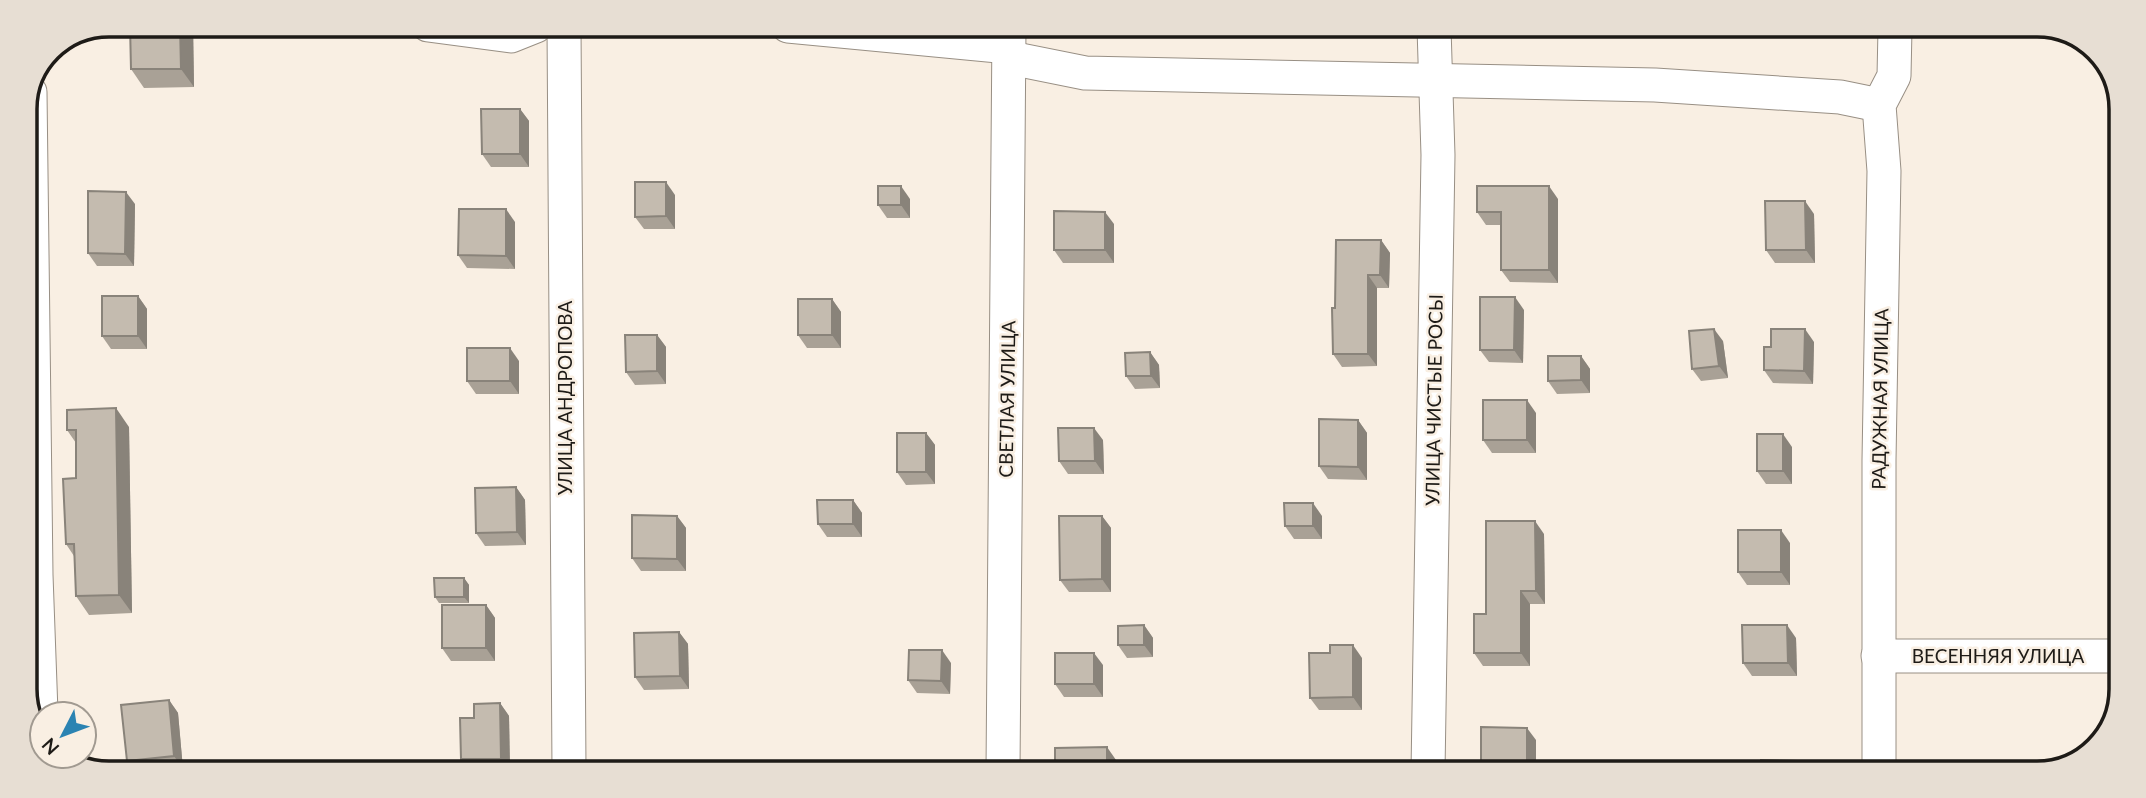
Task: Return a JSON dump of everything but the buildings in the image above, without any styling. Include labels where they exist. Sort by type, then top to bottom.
[{"type":"street","name":"УЛИЦА АНДРОПОВА","points":[[564,37],[569,761]]},
{"type":"street","points":[[923,37],[1009,44],[1085,73],[1655,85],[1840,97],[1879,105],[1894,76],[1895,37]]},
{"type":"street","name":"УЛИЦА ЧИСТЫЕ РОСЫ","points":[[1429,761],[1436,332],[1434,37]]},
{"type":"street","name":"СВЕТЛАЯ УЛИЦА","points":[[1003,761],[1009,44]]},
{"type":"street","name":"РАДУЖНАЯ УЛИЦА","points":[[1879,105],[1884,170],[1879,761]]},
{"type":"street","name":"ВЕСЕННЯЯ УЛИЦА","points":[[1878,656],[2109,656]]},
{"type":"street","points":[[37,672],[39,700]]}]
